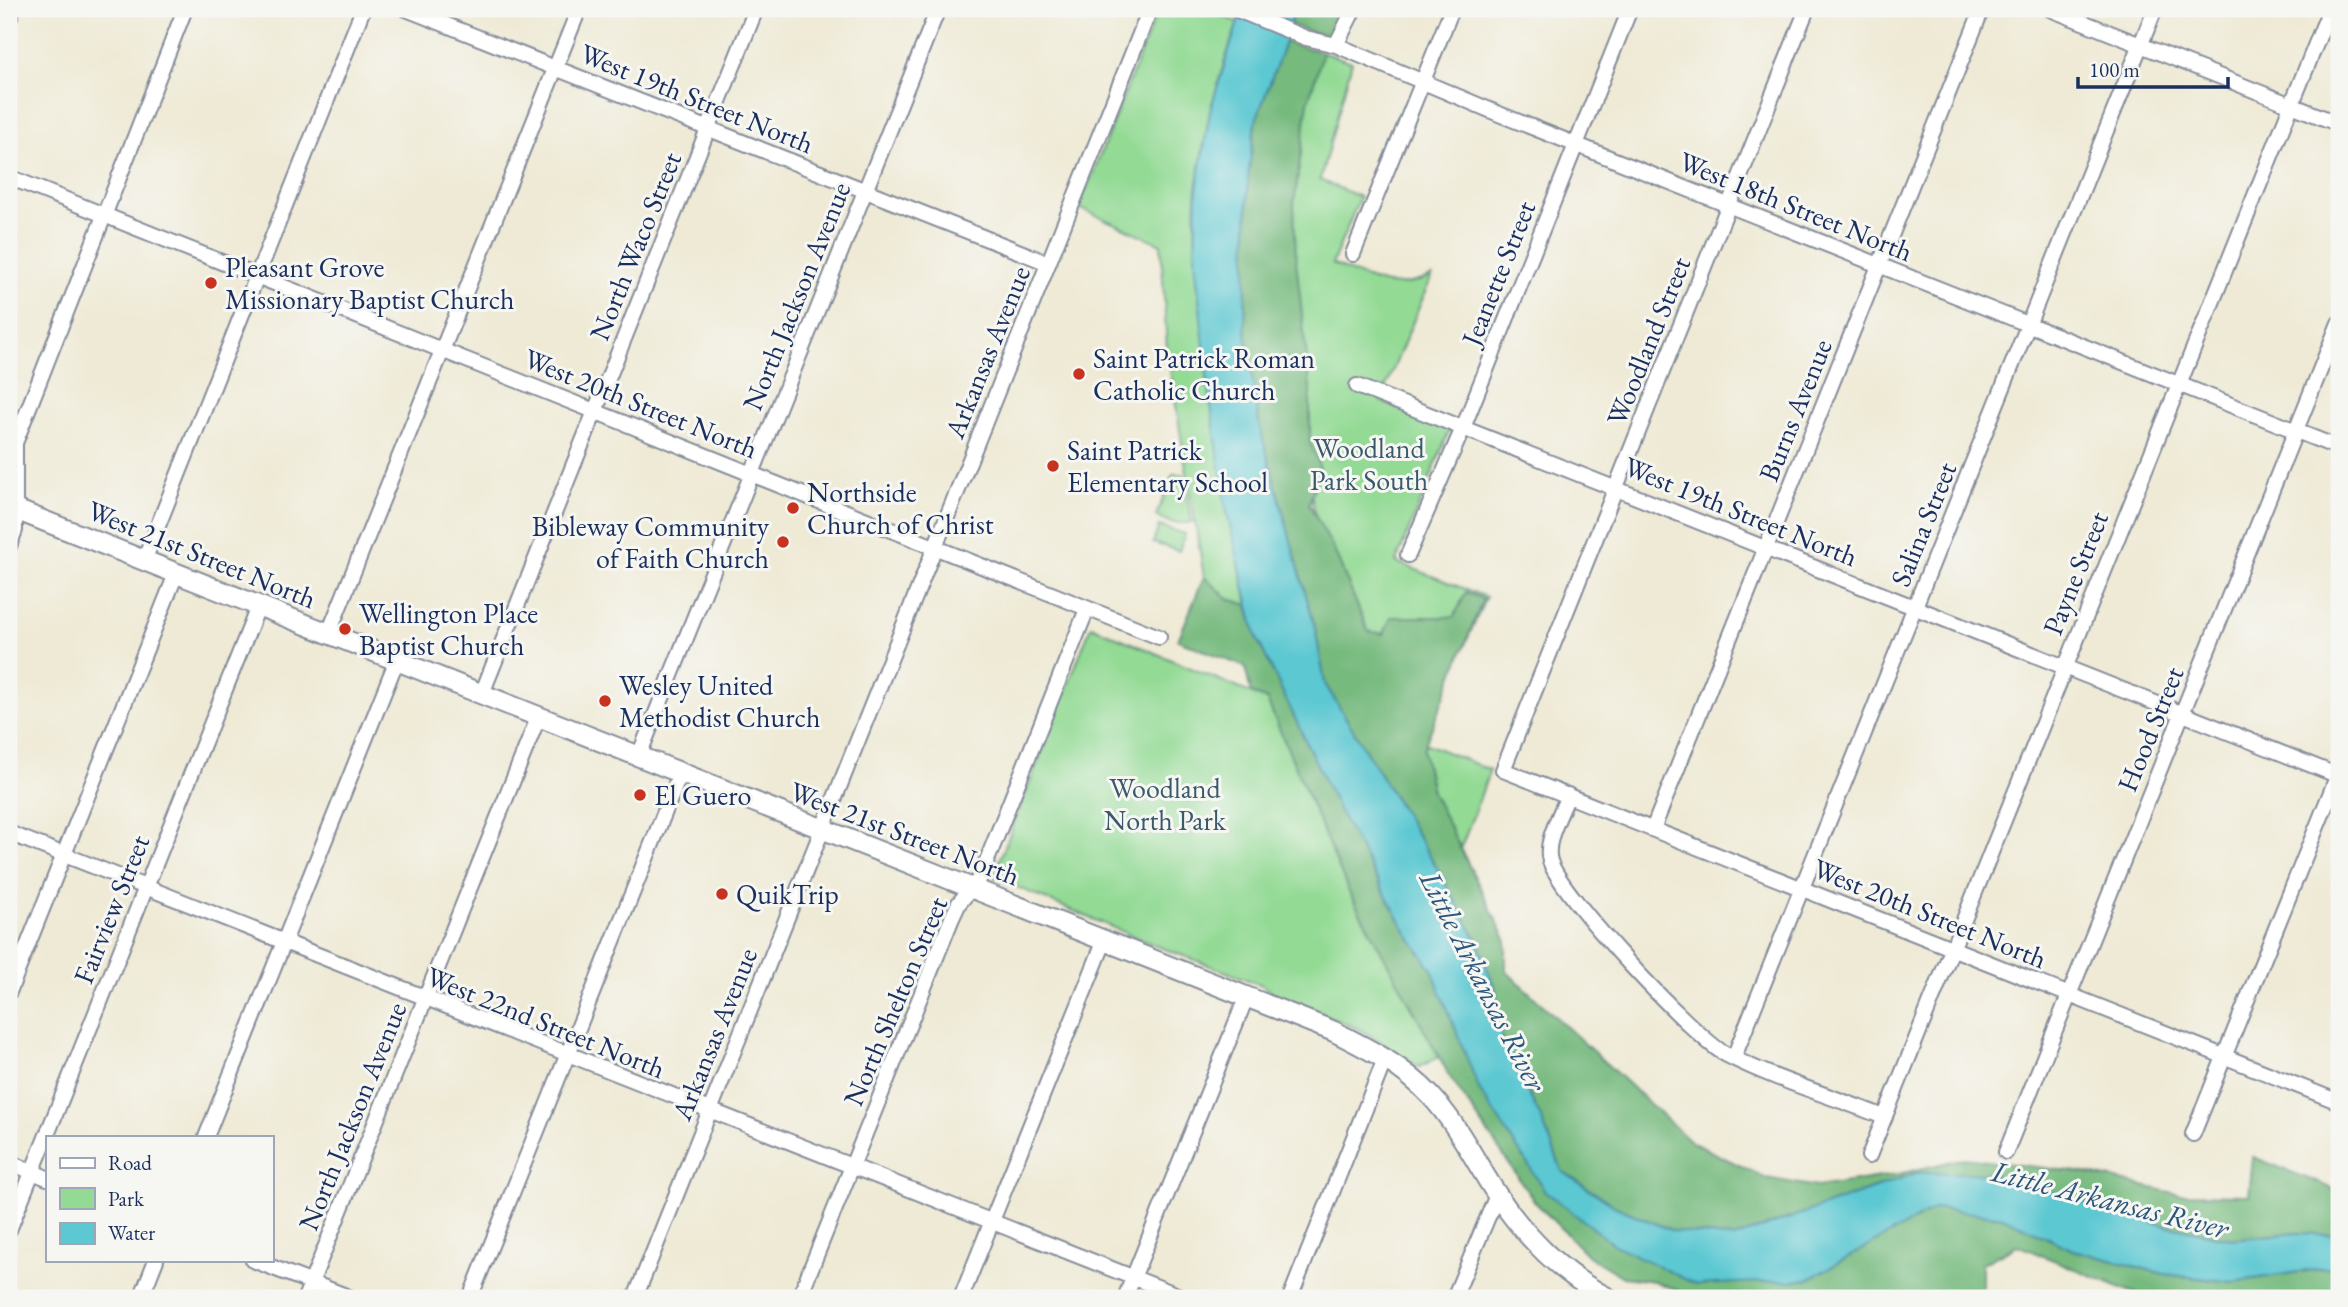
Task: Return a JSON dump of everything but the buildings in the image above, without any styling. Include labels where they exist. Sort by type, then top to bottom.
[{"type":"main road","name":"West 21st Street North","points":[[12,508],[971,890],[1333,1031],[1408,1074],[1431,1096],[1497,1195],[1537,1245],[1567,1272],[1608,1298]]},
{"type":"street","points":[[9,19],[13,9]]},
{"type":"street","points":[[9,547],[16,530],[12,508],[15,443],[185,9]]},
{"type":"street","points":[[144,561],[363,9]]},
{"type":"street","name":"West 19th Street North","points":[[406,9],[1048,263]]},
{"type":"street","points":[[328,635],[579,9]]},
{"type":"street","name":"North Waco Street","points":[[481,696],[756,9]]},
{"type":"street","name":"North Jackson Avenue","points":[[638,758],[938,9]]},
{"type":"street","name":"Arkansas Avenue","points":[[635,1298],[1150,9]]},
{"type":"street","name":"West 18th Street North","points":[[1235,9],[1306,38],[1336,46],[1422,83],[2339,448]]},
{"type":"street","points":[[1336,46],[1354,9]]},
{"type":"street","points":[[1353,254],[1451,9]]},
{"type":"street","name":"Jeanette Street","points":[[1408,555],[1463,428],[1630,9]]},
{"type":"street","name":"Woodland Street","points":[[1503,769],[1807,9]]},
{"type":"street","name":"Burns Avenue","points":[[1653,829],[1982,9]]},
{"type":"street","points":[[2050,9],[2339,124]]},
{"type":"street","name":"Salina Street","points":[[1734,1057],[2155,9]]},
{"type":"street","name":"Payne Street","points":[[1869,1156],[2330,9]]},
{"type":"street","name":"West 20th Street North","points":[[9,177],[1159,637]]},
{"type":"street","name":"Hood Street","points":[[2006,1152],[2339,323]]},
{"type":"street","name":"West 19th Street North","points":[[1357,386],[2339,774]]},
{"type":"street","points":[[9,992],[176,574]]},
{"type":"street","name":"Fairview Street","points":[[46,1136],[258,607]]},
{"type":"street","name":"North Shelton Street","points":[[799,1298],[952,918],[959,902],[980,878],[1087,609]]},
{"type":"street","points":[[206,1136],[396,662]]},
{"type":"street","name":"North Jackson Avenue","points":[[305,1298],[538,718]]},
{"type":"street","name":"West 20th Street North","points":[[1503,769],[2339,1102]]},
{"type":"street","points":[[470,1298],[680,774]]},
{"type":"street","points":[[2193,1134],[2339,774]]},
{"type":"street","points":[[1568,796],[1550,846],[1549,859],[1563,883],[1620,954],[1715,1047],[1884,1117]]},
{"type":"street","name":"West 22nd Street North","points":[[9,833],[709,1113],[1185,1298]]},
{"type":"street","points":[[961,1298],[1104,942]]},
{"type":"street","points":[[1125,1298],[1245,998]]},
{"type":"street","points":[[1290,1298],[1385,1059]]},
{"type":"street","name":"Fairview Street","points":[[9,1230],[46,1137]]},
{"type":"street","points":[[9,1162],[46,1178]]},
{"type":"street","points":[[1454,1298],[1497,1195]]},
{"type":"street","points":[[141,1298],[155,1262]]},
{"type":"street","points":[[258,1262],[351,1298]]},
{"type":"green space","points":[[1158,9],[1203,9],[1238,22],[1208,124],[1197,188],[1195,242],[1216,435],[1248,605],[1229,599],[1204,577],[1167,351],[1161,244],[1079,208]]},
{"type":"green space","points":[[1294,9],[1347,9],[1332,39],[1290,25]]},
{"type":"green space","points":[[1285,42],[1323,52],[1308,102],[1294,204],[1296,260],[1310,388],[1310,441],[1320,468],[1309,504],[1334,550],[1368,631],[1384,634],[1391,617],[1454,617],[1466,592],[1483,599],[1423,750],[1432,792],[1506,939],[1506,971],[1691,1142],[1766,1178],[1817,1187],[1899,1174],[1964,1158],[2085,1173],[2179,1194],[2249,1195],[2253,1157],[2339,1191],[2339,1235],[2298,1233],[2231,1239],[2151,1222],[1987,1173],[1916,1173],[1734,1238],[1673,1231],[1616,1207],[1562,1171],[1541,1118],[1502,1042],[1496,992],[1477,940],[1430,856],[1325,684],[1315,628],[1259,425],[1245,326],[1248,178],[1255,123]]},
{"type":"green space","name":"Woodland Park South","points":[[1315,50],[1352,62],[1320,180],[1360,197],[1332,264],[1393,285],[1418,282],[1432,276],[1380,401],[1450,429],[1396,562],[1486,597],[1422,742],[1490,770],[1461,848],[1378,711],[1323,563],[1303,444],[1283,224]]},
{"type":"green space","points":[[1173,474],[1183,474],[1192,523],[1171,523],[1156,516]]},
{"type":"green space","points":[[1159,526],[1185,534],[1179,551],[1153,543]]},
{"type":"green space","points":[[1204,577],[1229,599],[1248,605],[1256,636],[1338,809],[1407,933],[1432,970],[1545,1191],[1807,1280],[1936,1208],[2003,1217],[2073,1250],[2164,1274],[2233,1282],[2339,1266],[2339,1298],[2146,1298],[2017,1245],[1982,1264],[1982,1298],[1698,1298],[1654,1281],[1623,1277],[1588,1256],[1535,1202],[1450,1077],[1349,892],[1267,700],[1251,693],[1245,667],[1178,640]]},
{"type":"green space","name":"Woodland North Park","points":[[1091,626],[1267,700],[1349,892],[1441,1056],[1419,1067],[1361,1030],[1273,994],[1262,985],[1154,945],[993,877]]},
{"type":"water","name":"Little Arkansas River","points":[[1242,9],[1294,9],[1285,42],[1255,123],[1248,178],[1245,326],[1259,425],[1315,628],[1325,684],[1430,856],[1477,940],[1496,992],[1502,1042],[1541,1118],[1562,1171],[1616,1207],[1673,1231],[1734,1238],[1916,1173],[1987,1173],[2151,1222],[2231,1239],[2298,1233],[2339,1235],[2339,1266],[2233,1282],[2164,1274],[2073,1250],[2003,1217],[1936,1208],[1807,1280],[1697,1285],[1614,1245],[1545,1191],[1480,1091],[1432,970],[1407,933],[1338,809],[1256,636],[1225,504],[1208,385],[1195,260],[1197,190],[1210,110]]},
{"type":"place","name":"Pleasant Grove Missionary Baptist Church","points":[[211,283]]},
{"type":"place","name":"Saint Patrick Roman Catholic Church","points":[[1079,374]]},
{"type":"place","name":"Saint Patrick Elementary School","points":[[1053,466]]},
{"type":"place","name":"Northside Church of Christ","points":[[793,508]]},
{"type":"place","name":"Bibleway Community of Faith Church","points":[[783,542]]},
{"type":"place","name":"Wellington Place Baptist Church","points":[[345,629]]},
{"type":"place","name":"Wesley United Methodist Church","points":[[605,701]]},
{"type":"place","name":"El Guero","points":[[640,795]]},
{"type":"place","name":"QuikTrip","points":[[722,894]]}]
